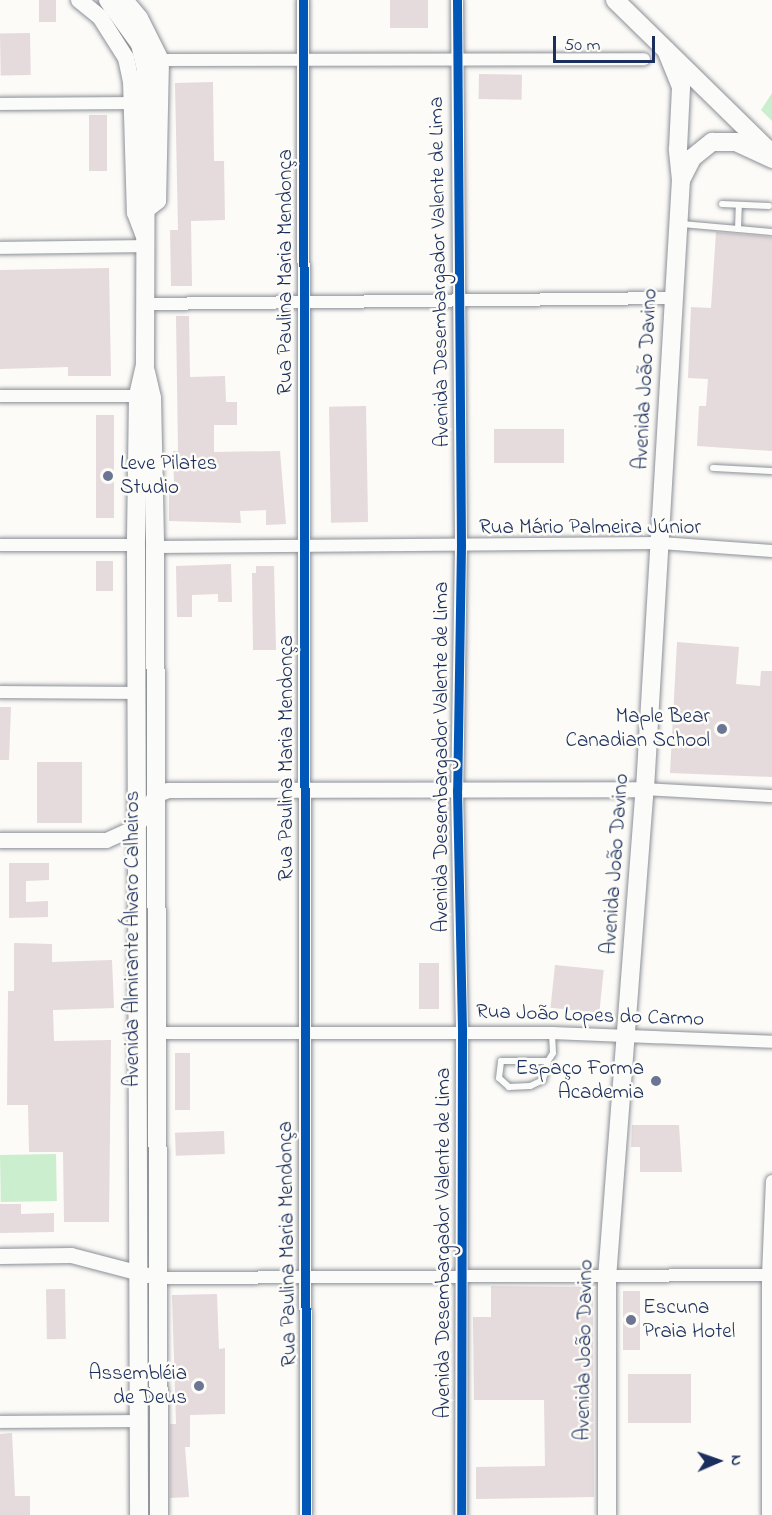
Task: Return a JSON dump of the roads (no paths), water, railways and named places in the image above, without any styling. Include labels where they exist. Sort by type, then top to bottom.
[{"type":"main road","points":[[79,0],[100,17],[126,58],[131,103],[135,213],[144,242]]},
{"type":"main road","name":"Avenida Almirante Álvaro Calheiros","points":[[108,0],[142,51],[147,134],[144,304],[145,364],[152,398],[155,547],[155,1033],[159,1515]]},
{"type":"main road","points":[[125,0],[140,18],[161,60],[158,201],[144,212]]},
{"type":"main road","points":[[615,0],[727,106],[772,154]]},
{"type":"main road","name":"Avenida João Davino","points":[[607,1515],[607,1278],[645,789],[661,543],[672,298],[681,180],[681,87],[666,50]]},
{"type":"main road","name":"Avenida João Davino","points":[[681,180],[692,158],[712,142],[736,142],[772,159]]},
{"type":"main road","name":"Avenida Almirante Álvaro Calheiros","points":[[139,1515],[136,545],[138,396],[145,364]]},
{"type":"street","name":"Rua Paulina Maria Mendonça","points":[[303,0],[308,1279],[306,1515]]},
{"type":"street","name":"Avenida Desembargador Valente de Lima","points":[[457,0],[457,301],[461,546],[457,790],[462,1032],[460,1515]]},
{"type":"street","points":[[161,60],[644,59]]},
{"type":"street","points":[[0,104],[131,103]]},
{"type":"street","points":[[0,248],[144,242]]},
{"type":"street","points":[[144,304],[304,304],[672,298]]},
{"type":"street","points":[[0,396],[138,396]]},
{"type":"street","name":"Rua Mário Palmeira Júnior","points":[[155,547],[661,543],[772,551]]},
{"type":"street","points":[[0,545],[136,545]]},
{"type":"street","points":[[0,692],[137,693]]},
{"type":"street","points":[[0,840],[106,840],[137,826],[155,795],[168,790],[305,792],[645,789],[772,796]]},
{"type":"street","name":"Rua João Lopes do Carmo","points":[[155,1033],[462,1032],[626,1035],[772,1042]]},
{"type":"street","points":[[768,1515],[772,1181]]},
{"type":"street","points":[[0,1256],[71,1255],[158,1278],[607,1278],[770,1275]]},
{"type":"street","points":[[0,1422],[138,1421]]},
{"type":"lane","points":[[722,204],[769,207]]},
{"type":"lane","points":[[738,229],[739,205]]},
{"type":"lane","points":[[678,224],[772,232]]},
{"type":"lane","points":[[713,468],[772,471]]},
{"type":"lane","points":[[548,1061],[501,1061],[499,1078],[509,1087],[530,1086],[543,1080],[548,1061],[553,1053],[552,1034]]},
{"type":"place","name":"Leve Pilates Studio","points":[[108,476]]},
{"type":"place","name":"Maple Bear Canadian School","points":[[722,729]]},
{"type":"place","name":"Espaço Forma Academia","points":[[656,1081]]},
{"type":"place","name":"Escuna Praia Hotel","points":[[631,1320]]},
{"type":"place","name":"Assembléia de Deus","points":[[199,1386]]}]
